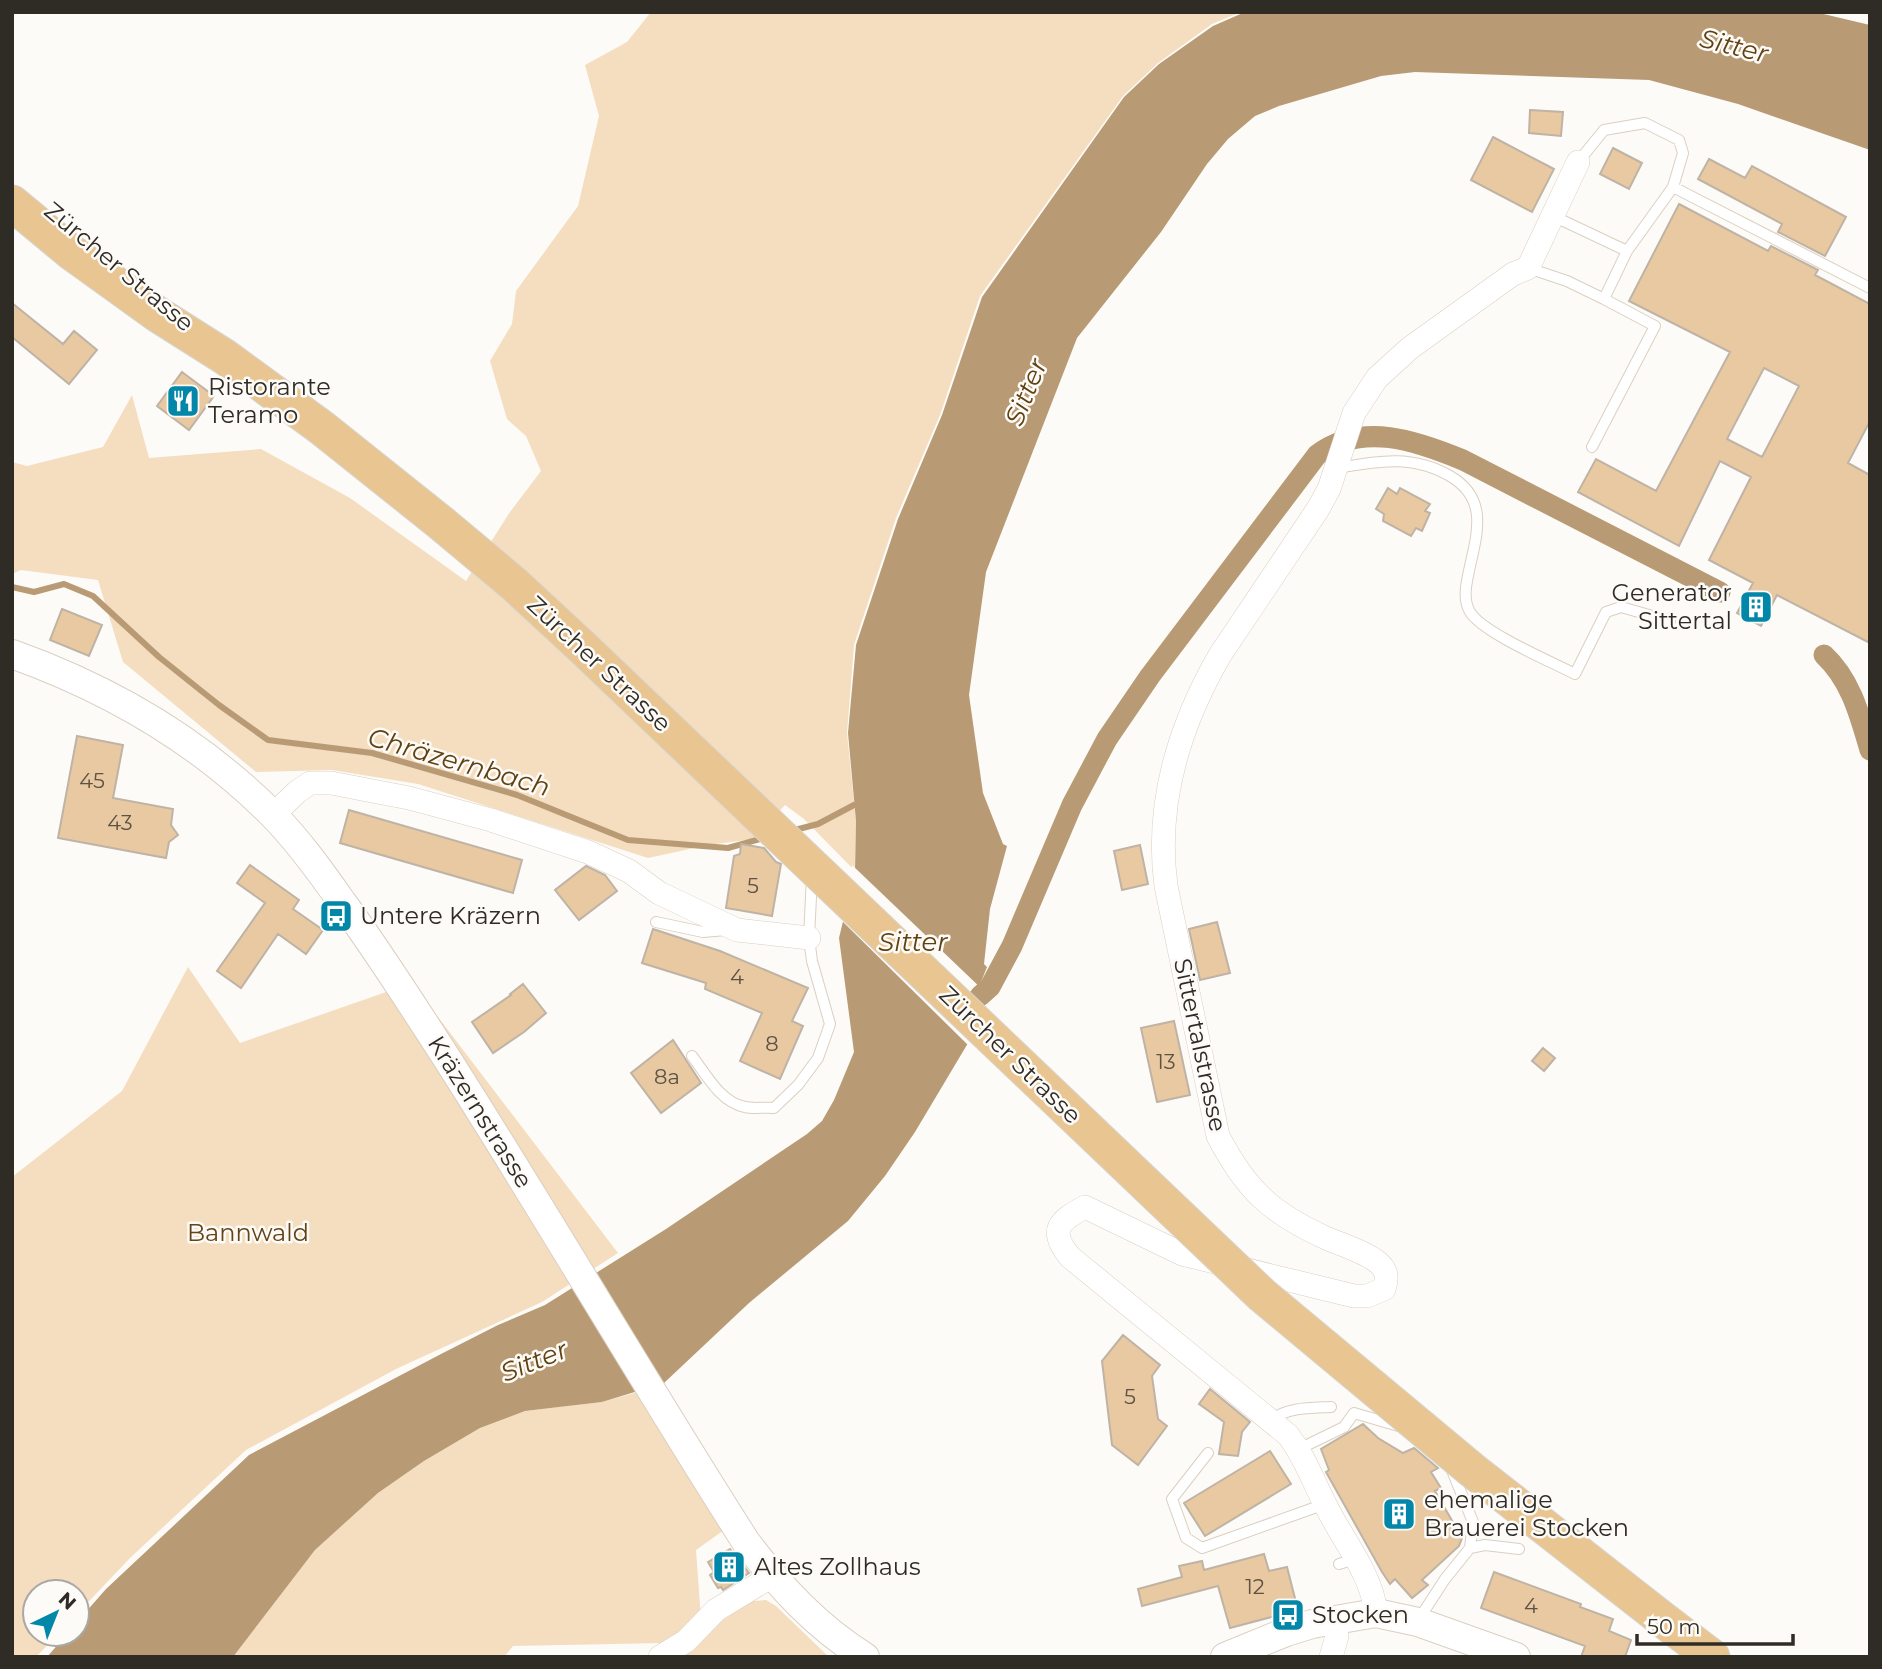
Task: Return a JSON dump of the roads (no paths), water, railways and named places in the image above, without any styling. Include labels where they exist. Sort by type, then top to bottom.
[{"type":"main road","name":"Zürcher Strasse","points":[[12,178],[86,241],[163,301],[225,356]]},
{"type":"main road","name":"Zürcher Strasse","points":[[12,203],[71,252],[157,314],[225,356],[322,428],[514,584],[1262,1295],[1472,1470],[1712,1657]]},
{"type":"street","points":[[1528,268],[1578,162]]},
{"type":"street","name":"Sittertalstrasse","points":[[1376,1613],[1368,1580],[1347,1562],[1325,1504],[1299,1449],[1272,1420],[1070,1257],[1062,1247],[1059,1236],[1064,1218],[1085,1208],[1181,1255],[1354,1296],[1384,1289],[1387,1279],[1384,1269],[1375,1259],[1319,1235],[1282,1215],[1252,1191],[1233,1165],[1218,1136],[1166,886],[1162,855],[1165,807],[1182,736],[1193,707],[1220,655],[1318,509],[1364,395],[1392,362],[1513,274],[1528,268]]},
{"type":"street","name":"Kräzernstrasse","points":[[12,654],[90,686],[157,722],[194,746],[274,815],[310,859],[404,992],[498,1138],[747,1542],[772,1576],[817,1621],[865,1657]]},
{"type":"street","points":[[274,815],[310,783],[331,783],[409,798],[491,820],[588,852],[629,871],[659,894],[737,930],[810,939]]},
{"type":"street","points":[[660,1657],[686,1641],[716,1610],[772,1576]]},
{"type":"street","points":[[1225,1657],[1286,1632],[1376,1613],[1418,1622],[1516,1657]]},
{"type":"street","points":[[1331,1657],[1337,1636],[1333,1621]]},
{"type":"lane","points":[[1578,162],[1604,130],[1645,123],[1679,140],[1684,153],[1673,187],[1627,251],[1604,299]]},
{"type":"lane","points":[[1673,187],[1870,288]]},
{"type":"lane","points":[[1553,216],[1627,251]]},
{"type":"lane","points":[[1528,268],[1567,281],[1655,326],[1592,447]]},
{"type":"lane","points":[[1339,462],[1403,460],[1426,464],[1465,485],[1478,508],[1478,522],[1464,594],[1469,610],[1480,623],[1493,631],[1575,674],[1606,612],[1621,607],[1670,621]]},
{"type":"lane","points":[[692,1056],[730,1101],[745,1107],[774,1108],[798,1085],[818,1058],[830,1024],[812,961],[812,878],[801,842]]},
{"type":"lane","points":[[656,922],[703,932],[737,930]]},
{"type":"lane","points":[[1272,1420],[1279,1413],[1331,1407]]},
{"type":"lane","points":[[1299,1449],[1344,1427],[1354,1413],[1409,1429],[1449,1464],[1474,1522],[1469,1548],[1425,1608],[1418,1622]]},
{"type":"lane","points":[[1208,1453],[1172,1499],[1186,1538],[1202,1548],[1325,1504]]},
{"type":"lane","points":[[1469,1548],[1485,1545],[1519,1549]]},
{"type":"water","name":"Sitter","points":[[1245,12],[1815,12],[1870,25],[1870,150],[1738,104],[1649,80],[1415,72],[1381,76],[1279,106],[1255,116],[1228,139],[1207,164],[1161,232],[1077,338],[986,572],[969,695],[983,793],[1003,844],[1007,846],[990,909],[984,964],[987,967],[981,982],[980,1023],[915,1132],[885,1176],[848,1221],[749,1303],[664,1383],[602,1402],[525,1411],[480,1428],[424,1461],[378,1493],[315,1550],[233,1657],[47,1657],[55,1648],[91,1648],[91,1606],[249,1455],[498,1325],[545,1305],[666,1229],[807,1134],[822,1121],[854,1052],[839,938],[855,871],[856,821],[848,733],[856,645],[898,519],[942,415],[982,297],[1124,97],[1159,64],[1213,26]]},
{"type":"waterway","points":[[980,996],[990,987],[1012,946],[1072,805],[1107,739],[1150,676],[1317,455],[1334,445],[1371,437],[1427,446],[1463,460],[1720,592]]},
{"type":"waterway","name":"Chräzernbach","points":[[12,587],[34,592],[64,584],[93,596],[159,657],[268,740],[372,753],[517,795],[628,840],[728,848],[764,838]]},
{"type":"waterway","points":[[1824,655],[1848,687],[1870,750]]},
{"type":"waterway","name":"Chräzernbach","points":[[791,831],[818,824],[854,805]]},
{"type":"place","name":"Ristorante Teramo","points":[[183,401]]},
{"type":"place","name":"Generator Sittertal","points":[[1756,607]]},
{"type":"place","name":"Untere Kräzern","points":[[336,916]]},
{"type":"place","name":"ehemalige Brauerei Stocken","points":[[1399,1514]]},
{"type":"place","name":"Altes Zollhaus","points":[[729,1567]]},
{"type":"place","name":"Stocken","points":[[1288,1615]]},
{"type":"park label","name":"Bannwald","points":[[248,1233]]}]
